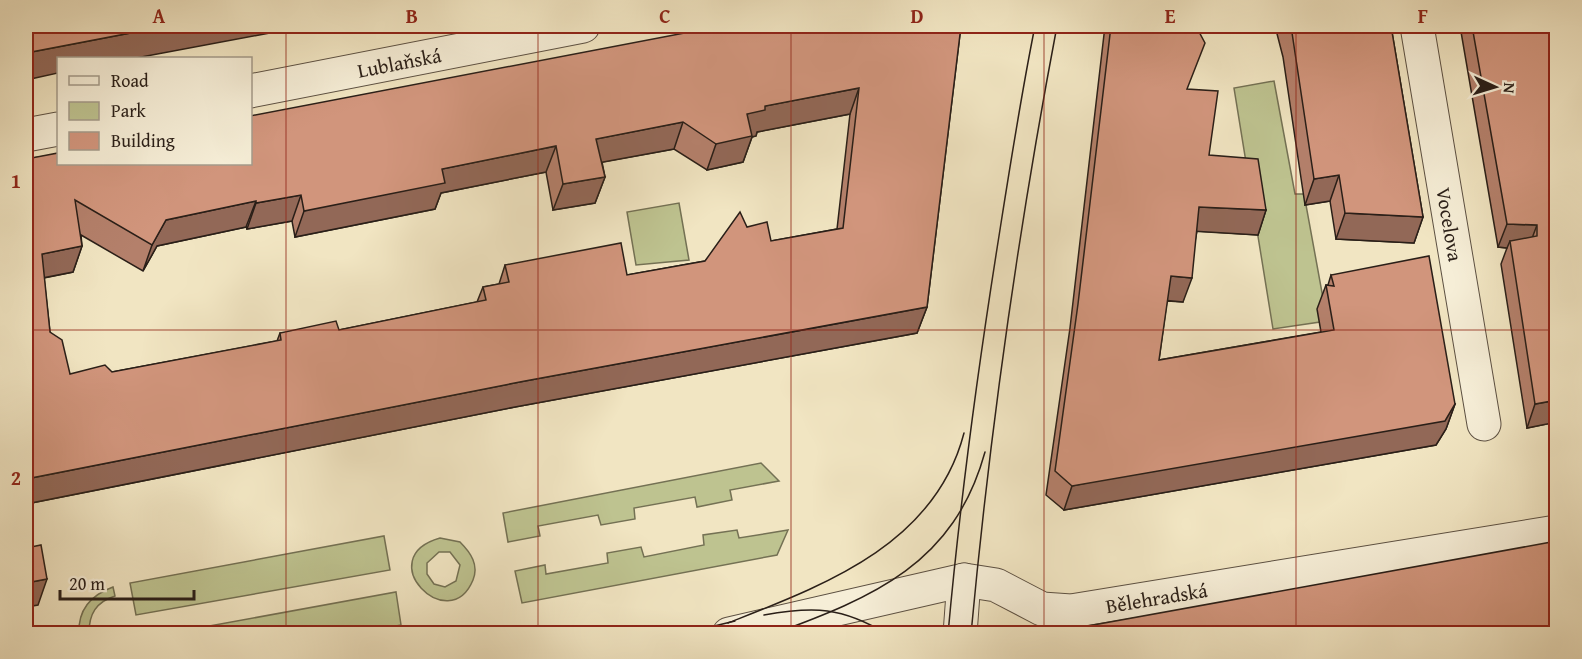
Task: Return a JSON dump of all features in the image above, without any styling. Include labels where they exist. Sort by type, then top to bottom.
[{"type":"street","name":"Lublaňská","points":[[252,91],[583,26]]},
{"type":"street","name":"Vocelova","points":[[1417,26],[1484,424]]},
{"type":"street","points":[[26,135],[57,129]]},
{"type":"street","name":"Bělehradská","points":[[729,633],[964,580],[996,585],[1042,609],[1071,611],[1557,532]]},
{"type":"street","points":[[960,633],[964,580]]},
{"type":"green space","points":[[1274,81],[1295,194],[1304,194],[1325,309],[1320,322],[1273,329],[1234,88]]},
{"type":"green space","points":[[679,203],[689,260],[636,265],[627,212]]},
{"type":"green space","points":[[761,463],[779,481],[730,490],[732,500],[697,507],[695,497],[634,508],[635,519],[601,525],[598,515],[538,526],[540,536],[508,542],[503,513]]},
{"type":"green space","points":[[737,530],[739,538],[788,530],[777,555],[522,603],[515,571],[545,565],[546,574],[608,563],[607,553],[641,547],[644,557],[704,545],[703,535]]},
{"type":"green space","points":[[384,536],[390,570],[136,615],[130,583]]},
{"type":"green space","points":[[440,538],[460,542],[464,546],[473,559],[475,575],[462,596],[448,601],[434,597],[421,588],[413,575],[412,561],[420,548]],"holes":[[[439,552],[450,552],[460,565],[456,581],[445,587],[434,584],[427,574],[427,563]]]},
{"type":"green space","points":[[113,587],[115,596],[98,605],[90,620],[89,633],[79,633],[79,624],[87,604],[98,594]]},
{"type":"green space","points":[[396,592],[401,625],[356,634],[171,633]]},
{"type":"building","points":[[26,26],[167,26],[26,53]]},
{"type":"building","points":[[721,26],[961,26],[927,307],[525,381],[26,479],[26,159],[57,153],[57,165],[252,165],[252,116]],"holes":[[[859,88],[843,228],[771,241],[767,222],[747,227],[740,212],[705,261],[627,275],[621,243],[505,265],[509,282],[483,287],[486,300],[339,330],[336,321],[280,333],[281,340],[112,372],[105,365],[70,374],[62,340],[50,332],[42,254],[82,246],[75,200],[152,245],[166,220],[256,201],[256,203],[301,195],[304,211],[445,183],[442,169],[556,146],[563,184],[605,177],[596,139],[683,122],[716,144],[752,136],[747,114],[765,110],[765,106]]]},
{"type":"building","points":[[1111,26],[1197,26],[1205,43],[1187,89],[1218,91],[1209,155],[1258,159],[1266,210],[1199,207],[1192,278],[1171,276],[1159,360],[1334,330],[1326,285],[1334,286],[1331,275],[1429,256],[1455,404],[1445,421],[1072,486],[1055,471],[1078,304]]},
{"type":"building","points":[[1291,26],[1391,26],[1423,217],[1345,213],[1339,175],[1314,179]]},
{"type":"building","points":[[1472,26],[1557,26],[1557,400],[1535,404],[1510,241],[1537,236],[1537,225],[1507,224]]},
{"type":"building","points":[[1557,541],[1557,633],[1049,633]]},
{"type":"building","points":[[41,545],[47,579],[26,583],[26,548]]},
{"type":"tram line","points":[[948,634],[964,484],[984,335],[1035,26]]},
{"type":"tram line","points":[[971,634],[987,481],[1007,328],[1030,177],[1057,26]]},
{"type":"tram line","points":[[728,623],[837,576],[871,556],[902,532],[928,505],[949,472],[964,433]]},
{"type":"tram line","points":[[773,634],[844,606],[876,590],[905,571],[931,549],[953,522],[971,490],[985,452]]},
{"type":"tram line","points":[[764,615],[798,610],[827,611],[856,618],[887,634]]},
{"type":"tram line","points":[[681,634],[735,621]]}]
